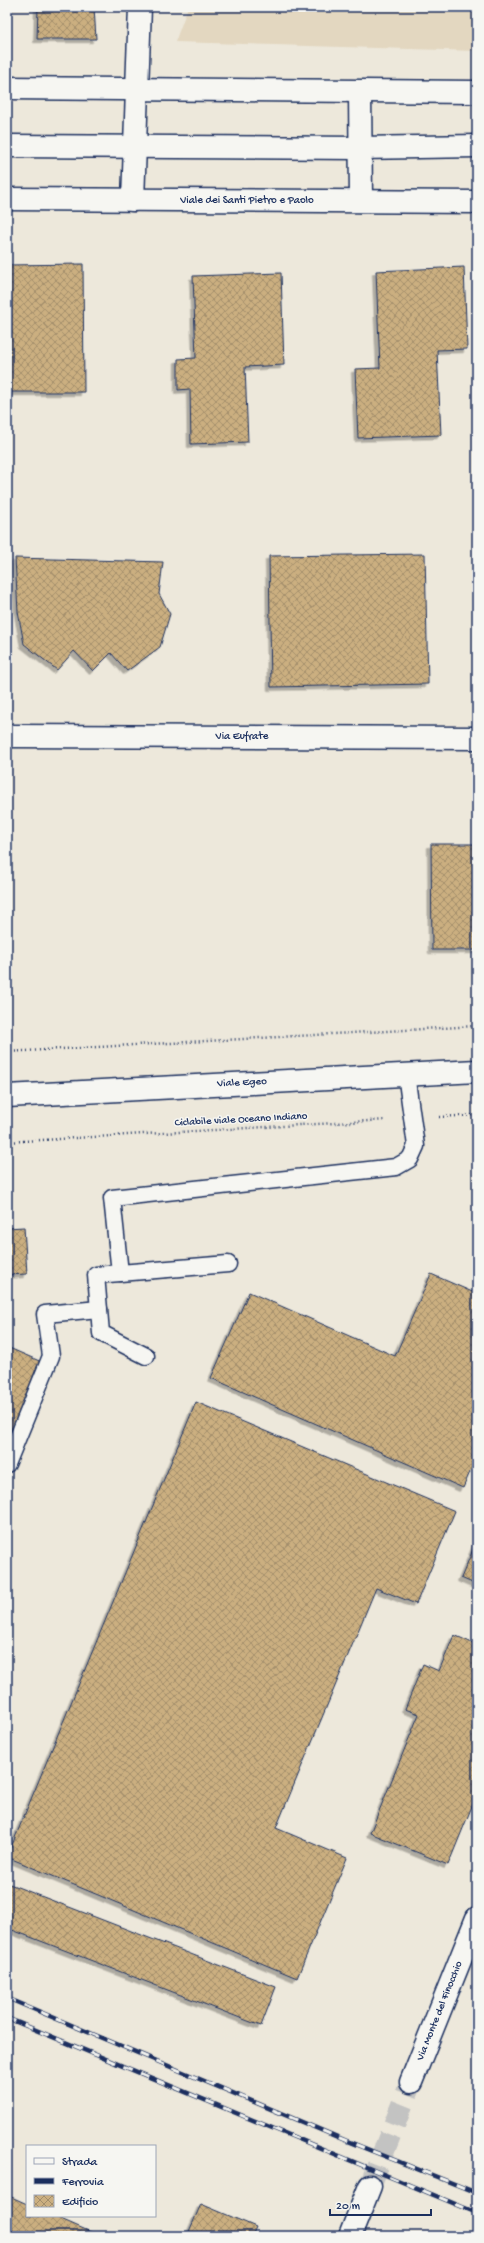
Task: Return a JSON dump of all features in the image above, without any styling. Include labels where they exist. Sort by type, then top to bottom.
[{"type":"street","points":[[133,200],[140,7]]},
{"type":"street","points":[[7,88],[477,92]]},
{"type":"street","points":[[360,92],[361,201]]},
{"type":"street","points":[[7,146],[360,148],[477,146]]},
{"type":"street","name":"Viale dei Santi Pietro e Paolo","points":[[7,199],[477,202]]},
{"type":"street","name":"Via Eufrate","points":[[7,736],[477,738]]},
{"type":"street","name":"Viale Egeo","points":[[7,1096],[477,1071]]},
{"type":"street","name":"Via Monte del Finocchio","points":[[411,2082],[477,1918]]},
{"type":"street","points":[[350,2236],[370,2186]]},
{"type":"lane","points":[[120,1273],[112,1198],[396,1168],[410,1160],[416,1146],[406,1074]]},
{"type":"lane","points":[[146,1356],[101,1333],[96,1275],[228,1264]]},
{"type":"lane","points":[[7,1464],[51,1356],[45,1314],[98,1309]]},
{"type":"path","points":[[7,1052],[477,1026]]},
{"type":"path","name":"Ciclabile viale Oceano Indiano","points":[[7,1142],[477,1115]]},
{"type":"shaded area","points":[[188,7],[477,7],[477,51],[175,42]]},
{"type":"building","points":[[38,7],[94,7],[96,39],[37,39]]},
{"type":"building","points":[[83,264],[84,392],[7,392],[7,265]]},
{"type":"building","points":[[464,267],[467,349],[437,350],[441,435],[358,438],[355,369],[380,368],[376,271]]},
{"type":"building","points":[[281,273],[284,365],[245,367],[248,442],[191,444],[190,389],[178,390],[178,359],[196,358],[193,276]]},
{"type":"building","points":[[425,554],[428,684],[271,687],[269,556]]},
{"type":"building","points":[[15,558],[163,562],[159,594],[170,614],[160,647],[127,671],[111,653],[93,671],[74,651],[57,670],[24,644],[18,612]]},
{"type":"building","points":[[431,844],[477,844],[477,950],[432,950]]},
{"type":"building","points":[[24,1227],[27,1274],[7,1275],[7,1228]]},
{"type":"building","points":[[431,1274],[477,1294],[477,1456],[463,1488],[211,1378],[249,1292],[395,1356]]},
{"type":"building","points":[[7,1347],[44,1363],[7,1450]]},
{"type":"building","points":[[196,1402],[455,1511],[416,1604],[376,1588],[276,1828],[347,1858],[297,1978],[7,1857]]},
{"type":"building","points":[[477,1540],[477,1585],[461,1578]]},
{"type":"building","points":[[454,1635],[477,1645],[477,1794],[448,1865],[370,1833],[419,1714],[405,1709],[423,1664],[439,1671]]},
{"type":"building","points":[[7,1883],[276,1987],[261,2026],[7,1928]]},
{"type":"building","points":[[7,2195],[26,2204],[26,2217],[56,2217],[100,2236],[13,2236],[7,2233]]},
{"type":"building","points":[[201,2204],[256,2227],[252,2236],[187,2236]]},
{"type":"tunnel","points":[[370,2186],[411,2082]]},
{"type":"railway","points":[[7,1998],[347,2141],[477,2193]]},
{"type":"railway","points":[[7,2018],[477,2213]]}]
